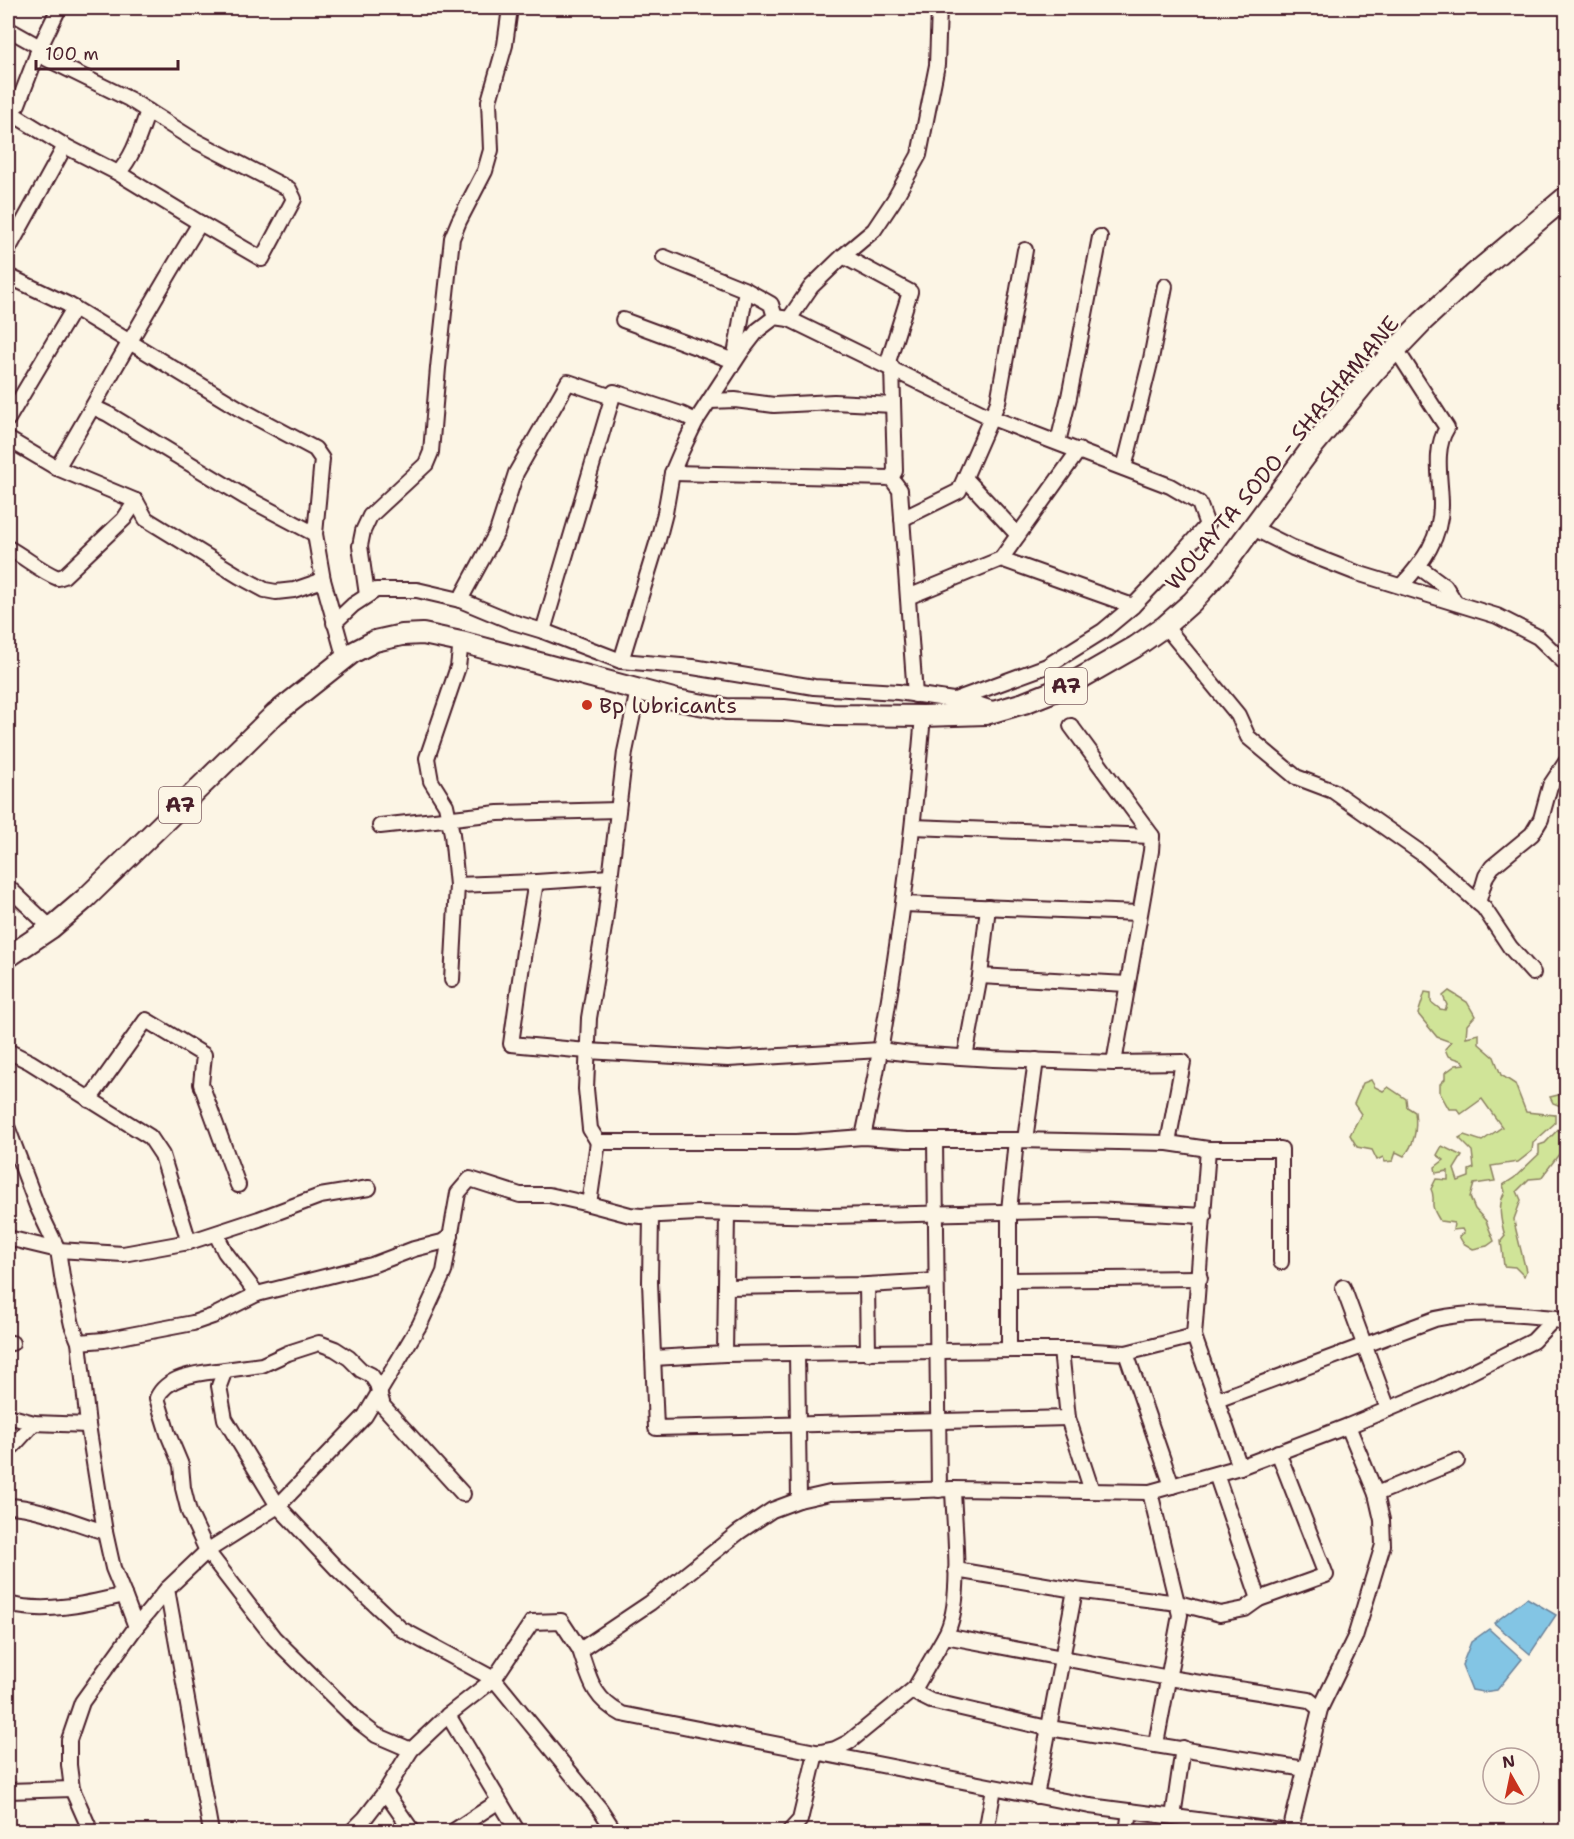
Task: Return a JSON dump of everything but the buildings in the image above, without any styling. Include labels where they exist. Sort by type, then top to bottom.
[{"type":"highway","name":"WOLAYTA SODO - SHASHAMANE","points":[[348,656],[375,641],[402,635],[423,634],[461,642],[677,700],[726,709],[784,710],[832,715],[923,716],[986,714],[1024,703],[1067,686],[1135,647],[1165,626],[1192,602],[1222,568],[1310,450],[1375,371],[1473,275],[1566,197]]},
{"type":"highway","name":"A7","points":[[10,955],[51,928],[84,899],[275,714],[348,656]]},
{"type":"street","points":[[8,29],[38,50],[129,99],[194,140],[290,189],[294,199],[262,260],[118,173],[65,146],[8,112],[18,104],[38,50],[59,8]]},
{"type":"street","points":[[367,595],[360,546],[363,531],[370,516],[426,464],[431,452],[452,238],[485,171],[491,150],[489,101],[505,45],[510,8]]},
{"type":"street","points":[[621,661],[658,540],[672,473],[696,421],[758,330],[782,318],[843,256],[874,230],[919,155],[937,65],[939,8]]},
{"type":"street","points":[[118,173],[126,165],[148,111]]},
{"type":"street","points":[[8,250],[65,146]]},
{"type":"street","points":[[57,468],[200,223]]},
{"type":"street","points":[[1058,442],[1100,237]]},
{"type":"street","points":[[902,519],[959,491],[965,478],[998,402],[1025,250]]},
{"type":"street","points":[[843,256],[910,292],[889,366],[895,471],[891,478]]},
{"type":"street","points":[[664,257],[746,290],[771,304],[782,318],[889,366],[992,418],[1170,486],[1199,503],[1207,525],[1133,606],[1103,631],[1047,666],[952,700]]},
{"type":"street","points":[[8,277],[74,308],[240,409],[315,449],[322,459],[315,534],[334,623],[348,656]]},
{"type":"street","points":[[1124,468],[1151,358],[1165,286]]},
{"type":"street","points":[[735,361],[746,290]]},
{"type":"street","points":[[8,420],[74,308]]},
{"type":"street","points":[[623,320],[735,361]]},
{"type":"street","points":[[1396,349],[1447,428],[1442,435],[1438,473],[1441,506],[1434,543],[1419,567],[1402,585]]},
{"type":"street","points":[[460,600],[497,532],[516,473],[568,382],[612,397]]},
{"type":"street","points":[[543,631],[614,392],[696,421]]},
{"type":"street","points":[[710,401],[735,400],[774,405],[834,402],[893,405]]},
{"type":"street","points":[[93,407],[245,497],[315,534]]},
{"type":"street","points":[[8,439],[57,468],[136,501],[146,519],[265,590],[276,592],[294,590],[323,580]]},
{"type":"street","points":[[908,597],[1001,559],[1079,450]]},
{"type":"street","points":[[672,473],[891,478]]},
{"type":"street","points":[[891,478],[900,490],[915,695]]},
{"type":"street","points":[[965,478],[1018,535]]},
{"type":"street","points":[[8,548],[58,578],[63,576],[124,519],[136,501]]},
{"type":"street","points":[[1253,528],[1293,548],[1357,573],[1497,616],[1538,637],[1566,663]]},
{"type":"street","points":[[1001,559],[1133,606]]},
{"type":"street","points":[[1419,567],[1445,586],[1455,602]]},
{"type":"street","points":[[334,623],[353,605],[376,590],[417,590],[460,600],[621,661],[693,667],[814,687],[915,695],[974,703],[997,711]]},
{"type":"street","points":[[1165,626],[1238,715],[1248,737],[1296,777],[1333,791],[1424,855],[1484,908],[1510,947],[1533,973]]},
{"type":"street","points":[[452,980],[457,885],[446,805],[431,781],[427,758],[458,667],[461,642]]},
{"type":"street","points":[[589,1204],[598,1142],[590,1129],[586,1089],[592,992],[605,921],[625,752],[639,690]]},
{"type":"street","points":[[863,1137],[880,1050],[903,904],[923,716]]},
{"type":"street","points":[[1071,726],[1152,836],[1114,1063]]},
{"type":"street","points":[[1478,903],[1486,876],[1492,867],[1532,834],[1541,819],[1550,786],[1566,762]]},
{"type":"street","points":[[380,826],[498,813],[618,810]]},
{"type":"street","points":[[913,827],[1152,836]]},
{"type":"street","points":[[457,885],[610,877]]},
{"type":"street","points":[[536,882],[511,1044],[728,1059],[880,1050],[1036,1060],[1114,1063],[1183,1062],[1168,1143]]},
{"type":"street","points":[[8,887],[51,928]]},
{"type":"street","points":[[903,904],[1139,912]]},
{"type":"street","points":[[965,1057],[980,976],[988,907]]},
{"type":"street","points":[[980,976],[1127,984]]},
{"type":"street","points":[[89,1100],[146,1020],[204,1055],[201,1084],[238,1185]]},
{"type":"street","points":[[8,1051],[30,1062],[150,1137],[162,1155],[189,1242]]},
{"type":"street","points":[[1009,1350],[1009,1211],[1036,1060]]},
{"type":"street","points":[[8,1129],[37,1206],[58,1250],[72,1325],[79,1342],[88,1425],[105,1532],[113,1568],[136,1627]]},
{"type":"street","points":[[598,1142],[797,1142],[863,1137],[1168,1143],[1208,1149],[1281,1149],[1281,1262]]},
{"type":"street","points":[[816,1753],[835,1749],[849,1742],[915,1688],[948,1630],[954,1599],[956,1570],[938,1422],[935,1140]]},
{"type":"street","points":[[1208,1149],[1194,1336],[1240,1467]]},
{"type":"street","points":[[91,1832],[72,1789],[69,1740],[82,1702],[136,1627],[167,1589],[207,1551],[278,1506],[365,1416],[420,1324],[444,1272],[458,1193],[471,1179],[520,1195],[549,1195],[630,1215],[829,1216],[1094,1210],[1204,1216]]},
{"type":"street","points":[[8,1238],[58,1250],[123,1254],[189,1242],[320,1196],[369,1188]]},
{"type":"street","points":[[725,1354],[727,1214]]},
{"type":"street","points":[[651,1216],[650,1282],[656,1428],[1068,1418]]},
{"type":"street","points":[[216,1234],[225,1252],[257,1294]]},
{"type":"street","points":[[79,1342],[104,1340],[193,1323],[213,1316],[257,1294],[372,1265],[414,1249],[442,1242],[451,1236]]},
{"type":"street","points":[[1009,1280],[1200,1278]]},
{"type":"street","points":[[727,1287],[867,1285],[936,1281]]},
{"type":"street","points":[[867,1285],[868,1353]]},
{"type":"street","points":[[1343,1287],[1388,1409]]},
{"type":"street","points":[[1217,1400],[1435,1319],[1460,1314],[1508,1313],[1561,1322]]},
{"type":"street","points":[[580,1650],[650,1603],[738,1532],[772,1510],[799,1500],[830,1493],[946,1490],[1150,1492],[1240,1467],[1348,1426],[1439,1388],[1533,1341],[1561,1322]]},
{"type":"street","points":[[653,1358],[725,1354],[1009,1350],[1126,1353],[1194,1336]]},
{"type":"street","points":[[411,1750],[376,1735],[358,1721],[274,1638],[207,1551],[189,1512],[183,1488],[181,1465],[156,1398],[161,1388],[177,1379],[262,1365],[319,1343],[335,1349],[361,1370],[371,1375],[377,1384],[383,1406],[464,1494]]},
{"type":"street","points":[[1061,1350],[1068,1418],[1092,1491]]},
{"type":"street","points":[[797,1353],[799,1500]]},
{"type":"street","points":[[1126,1353],[1172,1486]]},
{"type":"street","points":[[225,1370],[219,1386],[225,1419],[278,1506],[338,1570],[401,1629],[494,1679],[600,1809],[615,1832]]},
{"type":"street","points":[[8,1416],[34,1423],[88,1425]]},
{"type":"street","points":[[13,1446],[34,1423]]},
{"type":"street","points":[[351,1832],[385,1792],[411,1750],[448,1715],[494,1679],[531,1622],[561,1621],[580,1650],[600,1699],[608,1707],[622,1714],[1036,1796],[1290,1832],[1320,1709],[1355,1637],[1383,1545],[1382,1520],[1376,1494],[1348,1426]]},
{"type":"street","points":[[956,1570],[1075,1590],[1178,1603],[1220,1614],[1245,1609],[1260,1599],[1326,1575],[1278,1452]]},
{"type":"street","points":[[1376,1494],[1457,1461]]},
{"type":"street","points":[[1216,1474],[1260,1599]]},
{"type":"street","points":[[1150,1492],[1178,1603],[1179,1625],[1156,1744]]},
{"type":"street","points":[[8,1506],[33,1508],[105,1532]]},
{"type":"street","points":[[167,1589],[211,1832]]},
{"type":"street","points":[[1036,1796],[1075,1590]]},
{"type":"street","points":[[8,1604],[21,1608],[48,1609],[124,1595]]},
{"type":"street","points":[[945,1636],[1169,1678],[1309,1700],[1320,1709]]},
{"type":"street","points":[[915,1688],[919,1695],[931,1701],[1048,1728],[1183,1748],[1305,1770]]},
{"type":"street","points":[[448,1715],[518,1832]]},
{"type":"street","points":[[1173,1817],[1183,1748]]},
{"type":"street","points":[[789,1832],[800,1820],[816,1753]]},
{"type":"street","points":[[986,1832],[994,1788]]},
{"type":"street","points":[[8,1791],[72,1789]]},
{"type":"street","points":[[385,1792],[413,1832]]},
{"type":"street","points":[[452,1832],[499,1801]]},
{"type":"street","points":[[1127,1832],[1130,1811]]},
{"type":"green space","points":[[1449,991],[1467,1002],[1475,1016],[1467,1025],[1466,1037],[1479,1034],[1479,1044],[1494,1057],[1501,1075],[1515,1084],[1526,1112],[1555,1115],[1555,1123],[1533,1143],[1532,1151],[1518,1162],[1491,1166],[1495,1181],[1474,1184],[1470,1197],[1475,1209],[1486,1221],[1494,1241],[1487,1246],[1473,1249],[1463,1243],[1459,1236],[1464,1233],[1462,1229],[1453,1230],[1454,1223],[1440,1221],[1434,1210],[1431,1189],[1436,1179],[1448,1180],[1448,1171],[1436,1173],[1435,1167],[1444,1160],[1437,1155],[1442,1146],[1462,1156],[1454,1169],[1458,1181],[1469,1177],[1469,1170],[1474,1168],[1472,1151],[1459,1138],[1464,1135],[1482,1141],[1502,1127],[1482,1099],[1461,1114],[1457,1109],[1449,1109],[1440,1093],[1440,1084],[1445,1079],[1445,1073],[1456,1065],[1465,1064],[1463,1061],[1448,1056],[1445,1049],[1451,1042],[1437,1037],[1418,1014],[1425,992],[1431,993],[1431,1002],[1445,1010],[1447,1005],[1443,996]]},
{"type":"green space","points":[[1371,1080],[1375,1087],[1383,1091],[1388,1087],[1406,1099],[1407,1107],[1415,1112],[1416,1124],[1411,1146],[1404,1156],[1396,1152],[1393,1161],[1385,1162],[1383,1157],[1377,1160],[1372,1150],[1357,1147],[1350,1135],[1361,1114],[1354,1104],[1363,1083]]},
{"type":"green space","points":[[1566,1093],[1566,1121],[1563,1107],[1553,1103],[1550,1097]]},
{"type":"green space","points":[[1566,1121],[1566,1145],[1541,1178],[1529,1179],[1517,1191],[1521,1200],[1514,1219],[1526,1271],[1524,1276],[1515,1267],[1504,1266],[1501,1241],[1505,1236],[1500,1208],[1505,1192],[1503,1185],[1514,1178],[1539,1154],[1539,1145],[1545,1143]]},
{"type":"water","points":[[1527,1598],[1556,1615],[1530,1654],[1494,1623]]},
{"type":"water","points":[[1489,1629],[1522,1659],[1497,1690],[1483,1692],[1472,1690],[1462,1665],[1471,1642]]},
{"type":"place","name":"Bp lubricants","points":[[587,705]]}]
